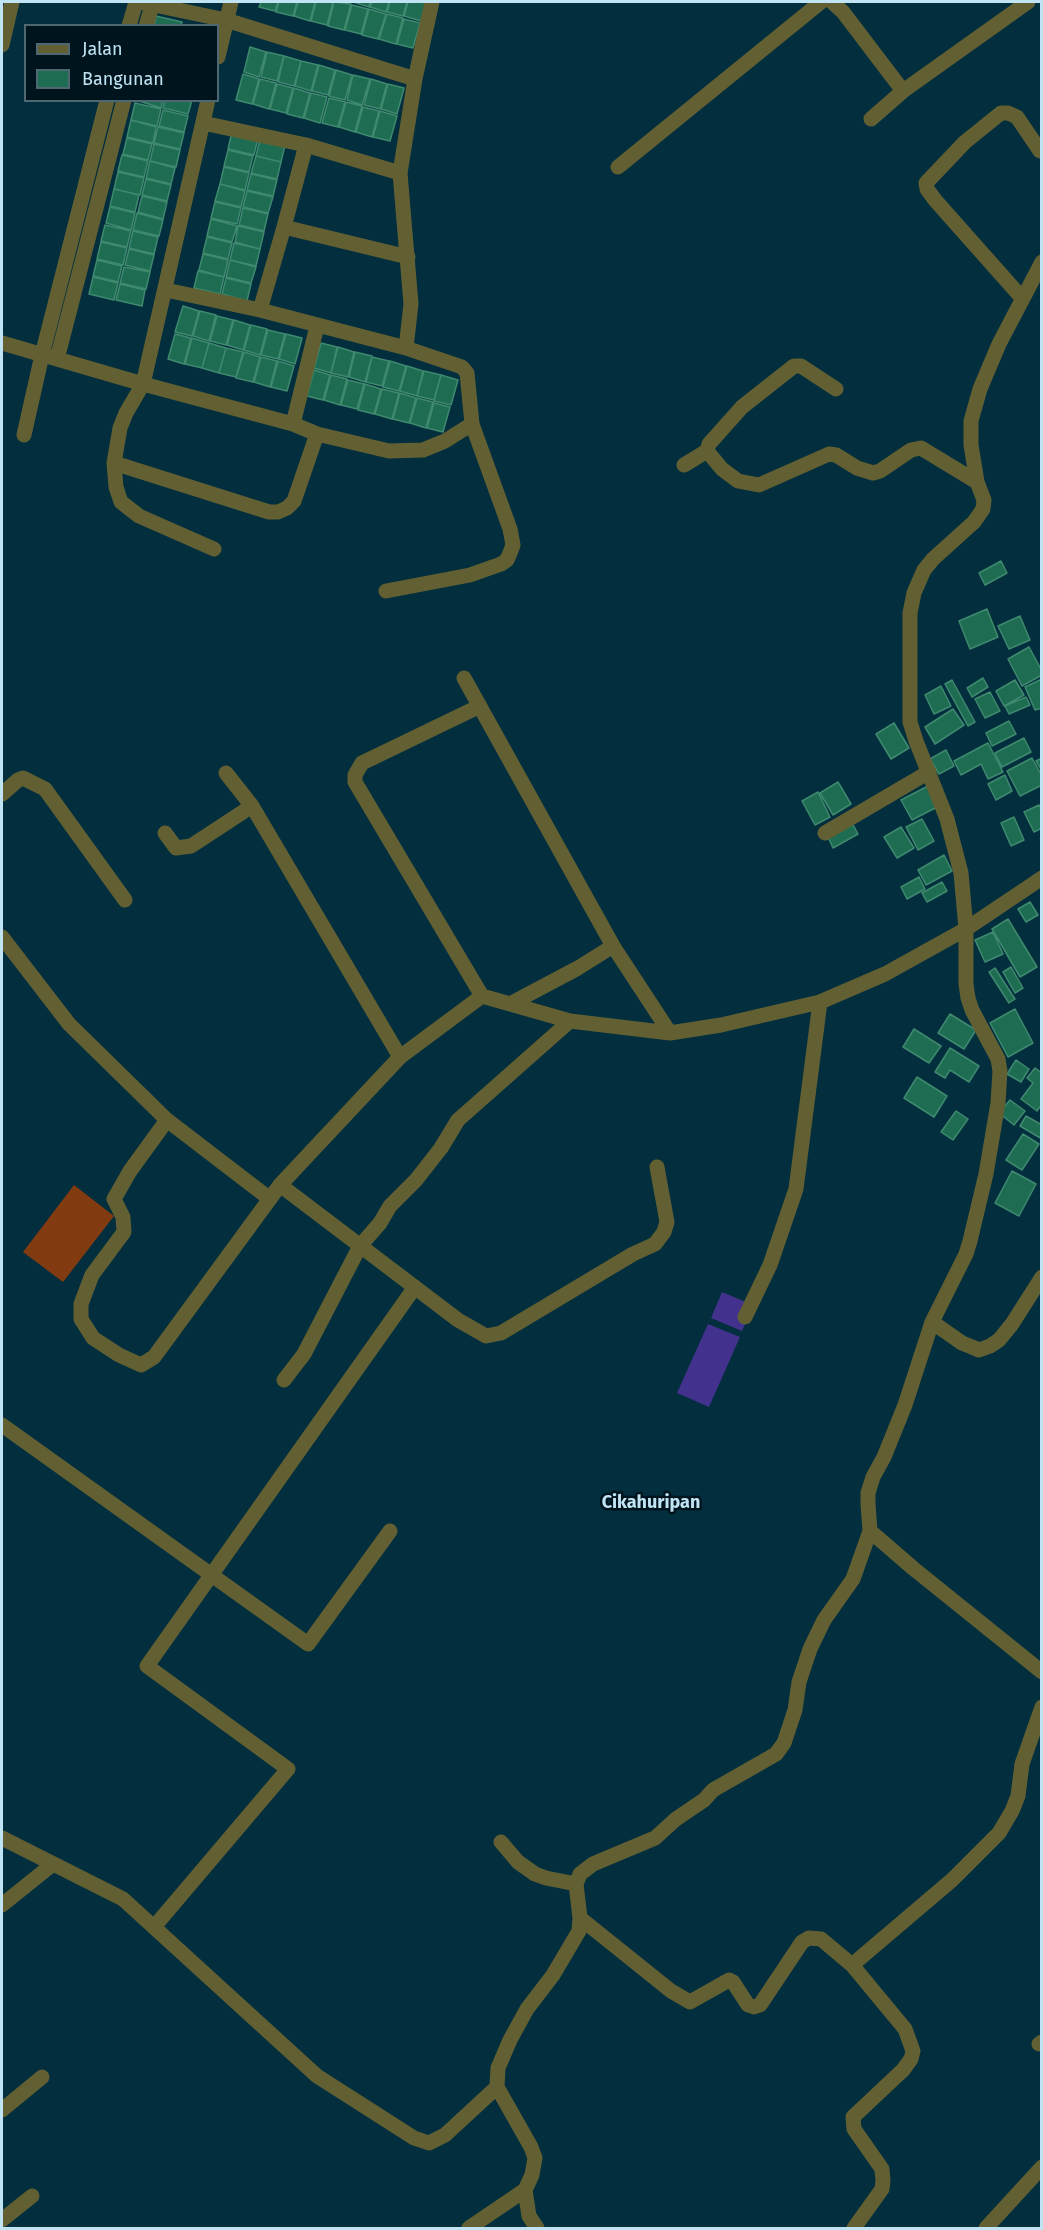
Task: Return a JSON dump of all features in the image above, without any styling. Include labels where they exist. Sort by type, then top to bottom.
[{"type":"street","points":[[2,45],[12,2]]},
{"type":"street","points":[[145,2],[226,20],[415,79]]},
{"type":"street","points":[[130,24],[145,2]]},
{"type":"street","points":[[145,2],[146,24]]},
{"type":"street","points":[[219,52],[231,2]]},
{"type":"street","points":[[406,348],[411,304],[400,173],[415,79],[432,2]]},
{"type":"street","points":[[618,167],[821,2]]},
{"type":"street","points":[[832,2],[843,12],[903,91]]},
{"type":"street","points":[[871,119],[903,91],[1028,2]]},
{"type":"street","points":[[49,357],[107,102]]},
{"type":"street","points":[[24,435],[123,102]]},
{"type":"street","points":[[208,102],[143,384],[120,428],[114,463],[116,487],[121,502],[139,516],[214,549]]},
{"type":"street","points":[[1022,298],[935,200],[926,183],[965,142],[1001,113],[1008,112],[1017,117],[1040,151]]},
{"type":"street","points":[[203,123],[306,145],[400,173]]},
{"type":"street","points":[[260,310],[306,145]]},
{"type":"street","points":[[284,227],[408,257]]},
{"type":"street","points":[[469,2229],[525,2190],[532,2175],[535,2158],[497,2087],[498,2068],[527,2009],[553,1976],[579,1931],[580,1918],[576,1884],[580,1874],[593,1864],[655,1838],[676,1819],[704,1800],[713,1790],[776,1754],[784,1743],[799,1682],[810,1649],[824,1620],[853,1579],[870,1531],[868,1493],[873,1477],[884,1457],[905,1405],[932,1322],[966,1254],[970,1241],[986,1174],[998,1103],[1000,1071],[998,1059],[968,998],[966,929],[961,873],[947,819],[910,722],[910,613],[914,593],[924,570],[974,522],[983,509],[984,500],[976,482],[971,445],[971,420],[980,389],[999,344],[1041,262]]},
{"type":"street","points":[[166,290],[260,310],[406,348],[462,367],[468,373],[472,424],[510,529],[513,545],[507,560],[501,564],[470,575],[386,591]]},
{"type":"street","points":[[293,424],[317,326]]},
{"type":"street","points":[[2,343],[293,424],[317,434],[388,451],[423,450],[446,441],[472,424]]},
{"type":"street","points":[[684,465],[707,451],[709,444],[742,408],[794,366],[801,366],[836,388]]},
{"type":"street","points":[[114,463],[269,512],[278,512],[287,508],[294,501],[317,434]]},
{"type":"street","points":[[707,451],[722,469],[738,481],[748,484],[759,485],[829,454],[836,455],[857,468],[873,473],[880,471],[911,450],[921,448],[976,482]]},
{"type":"street","points":[[464,678],[613,946],[670,1033]]},
{"type":"street","points":[[480,706],[362,763],[355,775],[355,782],[482,996],[570,1021],[670,1033],[721,1025],[820,1002],[885,974],[966,929],[1041,878]]},
{"type":"street","points":[[825,834],[929,772]]},
{"type":"street","points":[[225,773],[252,806],[400,1057]]},
{"type":"street","points":[[2,794],[23,778],[45,789],[125,900]]},
{"type":"street","points":[[165,833],[176,848],[191,846],[252,806]]},
{"type":"street","points":[[2,937],[69,1024],[167,1120],[270,1199]]},
{"type":"street","points":[[512,1003],[578,968],[613,946]]},
{"type":"street","points":[[167,1120],[130,1171],[114,1199],[123,1217],[124,1232],[92,1275],[81,1304],[81,1319],[93,1338],[118,1355],[141,1365],[154,1357],[280,1185],[400,1057],[482,996]]},
{"type":"street","points":[[745,1317],[770,1265],[796,1189],[820,1002]]},
{"type":"street","points":[[284,1380],[304,1353],[360,1246],[380,1223],[390,1206],[416,1180],[441,1148],[458,1120],[570,1021]]},
{"type":"street","points":[[280,1185],[458,1320],[486,1336],[501,1333],[633,1254],[655,1244],[664,1232],[667,1222],[657,1167]]},
{"type":"street","points":[[932,1322],[962,1343],[979,1350],[990,1346],[999,1340],[1012,1324],[1041,1276]]},
{"type":"street","points":[[154,1928],[288,1768],[147,1666],[414,1287]]},
{"type":"street","points":[[2,1425],[308,1644],[390,1531]]},
{"type":"street","points":[[870,1531],[1041,1672]]},
{"type":"street","points":[[852,1965],[952,1880],[999,1833],[1018,1796],[1022,1764],[1041,1707]]},
{"type":"street","points":[[2,1838],[123,1899],[317,2076],[414,2139],[429,2143],[445,2135],[497,2087]]},
{"type":"street","points":[[501,1842],[518,1862],[535,1874],[576,1884]]},
{"type":"street","points":[[2,1905],[53,1864]]},
{"type":"street","points":[[580,1918],[672,1991],[690,2002],[729,1980],[733,1982],[748,2005],[754,2007],[760,2005],[802,1942],[809,1938],[821,1939],[852,1965],[905,2029],[913,2051],[911,2059],[903,2070],[853,2117],[854,2129],[882,2169],[883,2181],[882,2189],[854,2229]]},
{"type":"street","points":[[2,2110],[42,2077]]},
{"type":"street","points":[[986,2229],[1041,2167]]},
{"type":"street","points":[[525,2190],[529,2216],[537,2229]]},
{"type":"street","points":[[2,2220],[32,2196]]},
{"type":"shaded area","points":[[74,1185],[114,1216],[63,1282],[23,1252]]},
{"type":"shaded area","points":[[722,1292],[753,1305],[742,1331],[711,1318]]},
{"type":"shaded area","points":[[708,1324],[740,1337],[709,1407],[677,1393]]},
{"type":"building","points":[[261,2],[278,2],[275,11],[259,7]]},
{"type":"building","points":[[279,2],[297,2],[293,16],[276,12]]},
{"type":"building","points":[[298,2],[315,2],[310,21],[294,16]]},
{"type":"building","points":[[316,2],[333,2],[327,25],[311,21]]},
{"type":"building","points":[[334,2],[351,4],[344,30],[328,26]]},
{"type":"building","points":[[353,2],[370,2],[369,7]]},
{"type":"building","points":[[372,2],[389,2],[386,12],[370,7]]},
{"type":"building","points":[[390,2],[407,2],[403,16],[387,12]]},
{"type":"building","points":[[408,2],[426,2],[421,21],[404,16]]},
{"type":"building","points":[[352,5],[368,9],[361,34],[345,30]]},
{"type":"building","points":[[369,9],[386,14],[378,39],[362,35]]},
{"type":"building","points":[[387,14],[403,18],[396,44],[379,39]]},
{"type":"building","points":[[156,16],[182,22],[182,24],[154,24]]},
{"type":"building","points":[[404,19],[420,23],[413,48],[397,44]]},
{"type":"building","points":[[250,47],[266,52],[259,77],[244,72]]},
{"type":"building","points":[[267,52],[284,56],[277,81],[261,77]]},
{"type":"building","points":[[284,56],[301,61],[294,86],[278,82]]},
{"type":"building","points":[[301,61],[318,65],[311,91],[295,86]]},
{"type":"building","points":[[319,65],[335,70],[328,95],[312,91]]},
{"type":"building","points":[[336,70],[352,75],[345,100],[329,96]]},
{"type":"building","points":[[243,74],[259,79],[252,104],[236,100]]},
{"type":"building","points":[[353,75],[370,79],[362,105],[347,100]]},
{"type":"building","points":[[260,79],[276,83],[269,109],[253,104]]},
{"type":"building","points":[[371,79],[387,84],[380,109],[364,105]]},
{"type":"building","points":[[277,84],[293,88],[286,113],[270,109]]},
{"type":"building","points":[[388,84],[404,88],[397,114],[381,109]]},
{"type":"building","points":[[294,88],[310,93],[303,118],[287,114]]},
{"type":"building","points":[[311,93],[327,97],[320,123],[304,118]]},
{"type":"building","points":[[329,98],[345,102],[338,127],[322,123]]},
{"type":"building","points":[[142,102],[162,102],[161,108]]},
{"type":"building","points":[[164,102],[191,102],[188,114],[163,108]]},
{"type":"building","points":[[346,102],[362,106],[355,132],[339,127]]},
{"type":"building","points":[[135,103],[161,109],[157,126],[131,120]]},
{"type":"building","points":[[363,107],[379,111],[372,137],[356,132]]},
{"type":"building","points":[[163,110],[188,116],[184,132],[159,126]]},
{"type":"building","points":[[380,111],[397,116],[390,141],[373,137]]},
{"type":"building","points":[[131,120],[156,127],[153,143],[127,137]]},
{"type":"building","points":[[158,127],[184,133],[180,149],[154,143]]},
{"type":"building","points":[[232,132],[258,138],[254,155],[228,149]]},
{"type":"building","points":[[127,138],[152,144],[148,160],[123,154]]},
{"type":"building","points":[[260,139],[285,145],[281,162],[256,156]]},
{"type":"building","points":[[154,144],[180,150],[176,167],[150,161]]},
{"type":"building","points":[[228,150],[253,156],[249,172],[224,166]]},
{"type":"building","points":[[122,155],[148,161],[144,177],[118,171]]},
{"type":"building","points":[[256,156],[281,162],[277,179],[251,173]]},
{"type":"building","points":[[150,161],[175,168],[171,184],[146,178]]},
{"type":"building","points":[[224,167],[249,173],[245,190],[220,184]]},
{"type":"building","points":[[118,172],[144,178],[140,195],[114,189]]},
{"type":"building","points":[[251,174],[277,180],[273,196],[247,190]]},
{"type":"building","points":[[146,179],[171,185],[167,201],[142,195]]},
{"type":"building","points":[[220,184],[245,191],[241,207],[215,201]]},
{"type":"building","points":[[114,189],[139,195],[135,212],[110,206]]},
{"type":"building","points":[[247,191],[273,197],[268,213],[243,207]]},
{"type":"building","points":[[142,196],[167,202],[163,219],[138,212]]},
{"type":"building","points":[[215,202],[241,208],[237,224],[211,218]]},
{"type":"building","points":[[110,207],[135,213],[131,230],[106,223]]},
{"type":"building","points":[[243,208],[268,214],[264,231],[239,225]]},
{"type":"building","points":[[137,213],[163,220],[159,236],[133,230]]},
{"type":"building","points":[[211,219],[237,226],[232,242],[207,236]]},
{"type":"building","points":[[105,225],[131,231],[127,247],[101,241]]},
{"type":"building","points":[[238,226],[264,232],[260,249],[235,242]]},
{"type":"building","points":[[133,231],[158,237],[154,254],[129,248]]},
{"type":"building","points":[[207,237],[232,243],[228,259],[203,253]]},
{"type":"building","points":[[101,242],[127,248],[123,265],[97,259]]},
{"type":"building","points":[[234,243],[260,249],[256,266],[230,260]]},
{"type":"building","points":[[129,249],[154,255],[150,271],[125,265]]},
{"type":"building","points":[[203,254],[228,260],[224,277],[199,270]]},
{"type":"building","points":[[97,260],[122,266],[118,282],[93,276]]},
{"type":"building","points":[[230,260],[256,267],[251,283],[226,277]]},
{"type":"building","points":[[124,267],[150,272],[146,289],[120,283]]},
{"type":"building","points":[[198,271],[224,277],[220,294],[194,288]]},
{"type":"building","points":[[93,277],[118,283],[114,300],[89,294]]},
{"type":"building","points":[[226,278],[251,284],[247,301],[222,294]]},
{"type":"building","points":[[120,284],[145,290],[142,306],[116,300]]},
{"type":"building","points":[[183,306],[199,311],[192,336],[175,332]]},
{"type":"building","points":[[200,311],[216,315],[209,341],[193,336]]},
{"type":"building","points":[[217,316],[233,320],[226,345],[210,341]]},
{"type":"building","points":[[234,320],[250,325],[243,350],[227,345]]},
{"type":"building","points":[[251,325],[267,329],[260,355],[244,350]]},
{"type":"building","points":[[268,330],[285,334],[278,359],[261,355]]},
{"type":"building","points":[[175,334],[191,338],[184,364],[168,359]]},
{"type":"building","points":[[286,334],[302,338],[295,364],[279,359]]},
{"type":"building","points":[[192,338],[209,343],[202,368],[185,364]]},
{"type":"building","points":[[209,343],[226,348],[219,373],[202,368]]},
{"type":"building","points":[[321,343],[337,347],[331,373],[314,368]]},
{"type":"building","points":[[338,347],[354,352],[348,377],[331,373]]},
{"type":"building","points":[[226,348],[243,352],[236,377],[219,373]]},
{"type":"building","points":[[244,352],[260,357],[253,382],[236,378]]},
{"type":"building","points":[[355,352],[372,356],[365,382],[349,377]]},
{"type":"building","points":[[261,357],[277,361],[270,387],[254,382]]},
{"type":"building","points":[[372,357],[389,361],[382,386],[366,382]]},
{"type":"building","points":[[278,361],[294,366],[287,391],[271,387]]},
{"type":"building","points":[[390,361],[406,366],[399,391],[383,387]]},
{"type":"building","points":[[407,366],[423,371],[417,396],[400,391]]},
{"type":"building","points":[[314,370],[330,375],[323,400],[307,396]]},
{"type":"building","points":[[424,371],[441,375],[434,400],[417,396]]},
{"type":"building","points":[[331,375],[347,379],[340,405],[324,400]]},
{"type":"building","points":[[441,375],[458,380],[451,405],[434,401]]},
{"type":"building","points":[[348,380],[364,384],[357,409],[341,405]]},
{"type":"building","points":[[365,384],[381,389],[374,414],[358,410]]},
{"type":"building","points":[[382,389],[399,393],[392,419],[375,414]]},
{"type":"building","points":[[400,393],[416,398],[409,423],[393,419]]},
{"type":"building","points":[[417,398],[433,402],[426,428],[410,423]]},
{"type":"building","points":[[434,403],[450,407],[443,432],[427,428]]},
{"type":"building","points":[[1001,561],[1007,573],[985,585],[979,573]]},
{"type":"building","points":[[987,609],[998,637],[970,649],[959,621]]},
{"type":"building","points":[[1020,616],[1030,640],[1009,649],[998,626]]},
{"type":"building","points":[[1029,647],[1042,675],[1022,686],[1008,659]]},
{"type":"building","points":[[983,678],[988,687],[972,697],[967,688]]},
{"type":"building","points":[[1042,679],[1042,708],[1035,710],[1025,687]]},
{"type":"building","points":[[952,680],[975,722],[968,726],[945,684]]},
{"type":"building","points":[[1015,680],[1024,695],[1004,706],[996,691]]},
{"type":"building","points":[[941,686],[951,706],[934,714],[925,695]]},
{"type":"building","points":[[990,692],[1000,711],[985,718],[975,699]]},
{"type":"building","points":[[1026,697],[1030,705],[1009,714],[1005,706]]},
{"type":"building","points":[[953,709],[964,725],[935,744],[925,727]]},
{"type":"building","points":[[1009,721],[1016,734],[992,746],[986,733]]},
{"type":"building","points":[[894,723],[909,748],[891,759],[876,734]]},
{"type":"building","points":[[1024,738],[1031,752],[1002,767],[995,753]]},
{"type":"building","points":[[988,743],[1003,772],[988,779],[981,764],[961,775],[954,761]]},
{"type":"building","points":[[946,750],[954,766],[939,774],[930,759]]},
{"type":"building","points":[[1032,758],[1042,776],[1042,785],[1020,796],[1007,771]]},
{"type":"building","points":[[1042,758],[1042,771],[1036,761]]},
{"type":"building","points":[[1005,775],[1012,791],[996,800],[988,784]]},
{"type":"building","points":[[838,782],[851,804],[833,815],[820,793]]},
{"type":"building","points":[[930,785],[941,805],[912,820],[901,800]]},
{"type":"building","points":[[818,792],[830,817],[815,825],[802,801]]},
{"type":"building","points":[[1039,805],[1042,809],[1042,828],[1034,832],[1024,812]]},
{"type":"building","points":[[1014,817],[1024,840],[1011,846],[1001,823]]},
{"type":"building","points":[[922,819],[934,841],[918,850],[906,827]]},
{"type":"building","points":[[852,823],[858,834],[833,848],[828,837]]},
{"type":"building","points":[[901,827],[914,848],[897,858],[884,837]]},
{"type":"building","points":[[944,855],[952,871],[926,885],[918,870]]},
{"type":"building","points":[[919,877],[925,889],[907,899],[901,887]]},
{"type":"building","points":[[942,882],[947,891],[927,902],[922,893]]},
{"type":"building","points":[[1030,902],[1038,915],[1026,922],[1018,909]]},
{"type":"building","points":[[1008,919],[1037,967],[1020,977],[992,929]]},
{"type":"building","points":[[993,932],[1003,954],[985,962],[975,940]]},
{"type":"building","points":[[1011,967],[1023,988],[1015,993],[1003,972]]},
{"type":"building","points":[[995,968],[1015,999],[1009,1003],[989,972]]},
{"type":"building","points":[[1015,1009],[1033,1043],[1008,1057],[990,1023]]},
{"type":"building","points":[[950,1014],[976,1030],[964,1049],[938,1033]]},
{"type":"building","points":[[914,1029],[941,1046],[929,1063],[903,1047]]},
{"type":"building","points":[[950,1048],[979,1066],[969,1082],[950,1070],[945,1078],[935,1072]]},
{"type":"building","points":[[1016,1060],[1029,1069],[1021,1082],[1007,1074]]},
{"type":"building","points":[[1035,1068],[1042,1073],[1042,1104],[1037,1111],[1021,1099],[1033,1083],[1027,1078]]},
{"type":"building","points":[[917,1077],[947,1096],[934,1117],[904,1098]]},
{"type":"building","points":[[1010,1100],[1025,1111],[1014,1125],[999,1113]]},
{"type":"building","points":[[956,1111],[968,1119],[953,1140],[941,1132]]},
{"type":"building","points":[[1026,1116],[1042,1125],[1042,1139],[1020,1126]]},
{"type":"building","points":[[1023,1134],[1039,1144],[1022,1170],[1006,1160]]},
{"type":"building","points":[[1012,1171],[1036,1184],[1019,1216],[995,1203]]},
{"type":"district","name":"Cikahuripan","points":[[651,1503]]}]
